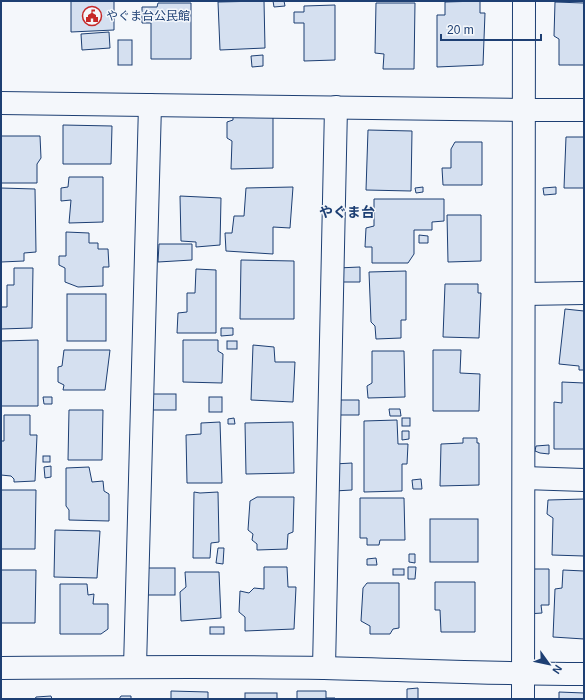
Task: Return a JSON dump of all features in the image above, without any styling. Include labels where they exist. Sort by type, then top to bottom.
[{"type":"street","points":[[524,1],[524,699]]},
{"type":"street","points":[[1,103],[584,110]]},
{"type":"street","points":[[135,667],[150,105]]},
{"type":"street","points":[[324,668],[336,107]]},
{"type":"street","points":[[524,294],[584,293]]},
{"type":"street","points":[[524,478],[584,480]]},
{"type":"street","points":[[1,668],[324,668],[524,674],[584,674]]},
{"type":"building","name":"やぐま台公民館","points":[[71,1],[114,1],[114,30],[71,32]]},
{"type":"building","points":[[264,1],[265,48],[220,50],[218,2]]},
{"type":"building","points":[[273,1],[284,1],[285,6],[274,7]]},
{"type":"building","points":[[480,1],[480,13],[485,13],[483,65],[437,67],[437,15],[445,15],[445,2]]},
{"type":"building","points":[[555,2],[584,3],[584,65],[559,65],[559,39],[554,36]]},
{"type":"building","points":[[158,3],[191,3],[191,59],[151,59],[151,23],[142,23],[142,7],[157,7]]},
{"type":"building","points":[[376,3],[415,3],[414,69],[383,69],[384,54],[375,53]]},
{"type":"building","points":[[335,5],[335,60],[304,61],[304,23],[294,23],[294,12],[304,12],[304,6]]},
{"type":"building","points":[[109,32],[110,48],[82,50],[81,34]]},
{"type":"building","points":[[118,40],[132,40],[132,65],[118,65]]},
{"type":"building","points":[[263,55],[263,66],[252,67],[251,56]]},
{"type":"building","points":[[233,116],[273,116],[273,168],[231,169],[232,141],[227,138],[227,122],[233,120]]},
{"type":"building","points":[[63,125],[112,126],[111,164],[63,164]]},
{"type":"building","points":[[368,130],[412,131],[411,191],[366,190]]},
{"type":"building","points":[[1,136],[40,136],[41,158],[37,164],[37,183],[1,183]]},
{"type":"building","points":[[566,137],[584,137],[584,188],[564,188]]},
{"type":"building","points":[[455,142],[482,142],[482,185],[443,185],[442,168],[451,168],[451,149]]},
{"type":"building","points":[[69,177],[103,177],[103,222],[69,223],[71,200],[61,201],[61,188],[68,187]]},
{"type":"building","points":[[293,187],[290,228],[273,227],[273,254],[226,251],[225,233],[232,233],[234,216],[244,216],[246,188]]},
{"type":"building","points":[[423,187],[423,192],[416,193],[415,188]]},
{"type":"building","points":[[556,187],[556,194],[544,195],[543,188]]},
{"type":"building","points":[[1,188],[35,189],[36,252],[24,253],[24,261],[1,262]]},
{"type":"building","points":[[180,196],[221,198],[220,245],[196,247],[196,242],[181,241]]},
{"type":"building","points":[[374,199],[444,199],[444,221],[432,222],[432,230],[414,230],[414,254],[408,263],[372,263],[372,247],[365,247],[366,228],[374,226]]},
{"type":"building","points":[[447,215],[481,215],[481,261],[448,262]]},
{"type":"building","points":[[66,232],[89,233],[89,243],[98,243],[98,249],[108,249],[109,267],[103,267],[103,286],[78,287],[65,282],[65,268],[59,265],[59,256],[66,256]]},
{"type":"building","points":[[419,235],[428,236],[428,243],[419,243]]},
{"type":"building","points":[[159,244],[192,244],[192,260],[158,262]]},
{"type":"building","points":[[241,260],[294,261],[294,319],[240,319]]},
{"type":"building","points":[[360,267],[360,282],[337,282],[337,268]]},
{"type":"building","points":[[14,268],[33,268],[32,328],[1,329],[1,307],[7,307],[7,285],[14,285]]},
{"type":"building","points":[[196,269],[216,270],[216,333],[177,333],[178,313],[187,312],[187,293],[195,293]]},
{"type":"building","points":[[406,271],[406,320],[401,320],[401,338],[376,339],[375,326],[371,322],[369,272]]},
{"type":"building","points":[[445,284],[478,284],[478,293],[481,293],[479,338],[443,337]]},
{"type":"building","points":[[67,294],[106,294],[106,341],[67,341]]},
{"type":"building","points":[[565,309],[584,311],[584,370],[579,370],[579,366],[559,364]]},
{"type":"building","points":[[221,328],[233,328],[233,335],[221,336]]},
{"type":"building","points":[[38,340],[38,406],[1,406],[1,341]]},
{"type":"building","points":[[183,340],[218,340],[218,351],[223,354],[222,383],[183,382]]},
{"type":"building","points":[[227,341],[237,341],[237,349],[227,349]]},
{"type":"building","points":[[253,345],[274,347],[275,362],[295,362],[293,402],[251,400]]},
{"type":"building","points":[[64,350],[110,350],[105,390],[63,390],[64,385],[58,382],[58,367],[62,366]]},
{"type":"building","points":[[433,350],[461,350],[460,373],[480,374],[479,411],[433,411]]},
{"type":"building","points":[[372,351],[404,351],[405,397],[368,398],[367,386],[372,383]]},
{"type":"building","points":[[562,382],[584,383],[584,449],[554,449],[554,402],[562,403]]},
{"type":"building","points":[[149,394],[176,394],[176,410],[149,410]]},
{"type":"building","points":[[43,397],[52,397],[52,404],[44,404]]},
{"type":"building","points":[[209,397],[222,397],[222,412],[209,412]]},
{"type":"building","points":[[335,400],[359,400],[359,415],[334,415]]},
{"type":"building","points":[[389,409],[400,409],[401,416],[390,416]]},
{"type":"building","points":[[69,410],[103,410],[102,460],[68,460]]},
{"type":"building","points":[[4,415],[30,415],[30,435],[37,435],[35,481],[14,482],[14,479],[11,476],[1,475],[1,441],[4,441]]},
{"type":"building","points":[[234,418],[235,424],[228,424],[228,419]]},
{"type":"building","points":[[402,418],[410,418],[410,426],[402,426]]},
{"type":"building","points":[[397,420],[398,444],[408,444],[407,464],[402,464],[402,491],[364,492],[364,421]]},
{"type":"building","points":[[220,422],[222,483],[187,483],[186,435],[201,434],[201,423]]},
{"type":"building","points":[[293,422],[294,473],[246,474],[245,423]]},
{"type":"building","points":[[402,431],[409,431],[409,439],[402,440]]},
{"type":"building","points":[[463,438],[477,438],[477,443],[479,443],[479,485],[440,486],[441,444],[463,443]]},
{"type":"building","points":[[549,445],[549,454],[535,451],[536,446]]},
{"type":"building","points":[[43,456],[50,456],[50,462],[43,462]]},
{"type":"building","points":[[352,463],[352,490],[334,491],[334,464]]},
{"type":"building","points":[[51,466],[51,477],[45,478],[44,467]]},
{"type":"building","points":[[89,467],[92,482],[103,481],[104,491],[109,494],[109,521],[69,520],[69,510],[66,506],[66,468]]},
{"type":"building","points":[[421,479],[422,489],[413,489],[412,480]]},
{"type":"building","points":[[1,490],[36,490],[35,549],[1,549]]},
{"type":"building","points":[[194,492],[218,492],[219,542],[211,543],[210,558],[193,558]]},
{"type":"building","points":[[257,497],[294,497],[293,532],[288,534],[287,549],[257,550],[257,544],[252,540],[253,534],[248,530],[250,501]]},
{"type":"building","points":[[360,498],[404,498],[405,540],[380,540],[379,545],[367,545],[367,538],[360,538]]},
{"type":"building","points":[[584,499],[584,556],[552,555],[553,518],[547,514],[548,500]]},
{"type":"building","points":[[430,519],[478,519],[478,562],[430,562]]},
{"type":"building","points":[[55,530],[100,531],[97,578],[54,577]]},
{"type":"building","points":[[218,548],[224,548],[223,564],[216,563]]},
{"type":"building","points":[[409,554],[415,554],[415,563],[409,562]]},
{"type":"building","points":[[376,558],[377,565],[367,565],[367,559]]},
{"type":"building","points":[[264,567],[287,567],[288,587],[296,587],[294,629],[245,631],[245,617],[239,612],[240,591],[249,593],[254,588],[264,589]]},
{"type":"building","points":[[408,567],[416,567],[415,579],[408,579]]},
{"type":"building","points":[[147,568],[175,568],[175,595],[147,595]]},
{"type":"building","points":[[393,569],[404,569],[404,575],[393,575]]},
{"type":"building","points":[[527,569],[549,569],[549,605],[541,605],[542,613],[527,614]]},
{"type":"building","points":[[1,570],[36,570],[35,623],[1,623]]},
{"type":"building","points":[[563,570],[584,571],[584,639],[553,637],[555,589],[562,588]]},
{"type":"building","points":[[185,572],[219,572],[221,618],[181,621],[180,592],[186,587]]},
{"type":"building","points":[[435,582],[475,582],[475,632],[441,632],[440,610],[435,610]]},
{"type":"building","points":[[367,583],[399,583],[399,628],[393,629],[390,634],[370,634],[370,626],[361,621],[363,588]]},
{"type":"building","points":[[60,584],[87,584],[88,595],[94,594],[93,604],[108,604],[108,629],[101,634],[60,634]]},
{"type":"building","points":[[210,627],[224,627],[224,634],[210,634]]},
{"type":"building","points":[[418,688],[418,699],[407,699],[407,689]]},
{"type":"building","points":[[171,691],[208,692],[208,699],[171,699]]},
{"type":"building","points":[[297,691],[326,691],[326,698],[335,699],[297,699]]},
{"type":"building","points":[[559,692],[584,693],[584,699],[559,699]]},
{"type":"building","points":[[245,693],[277,693],[277,699],[245,699]]},
{"type":"building","points":[[51,696],[52,699],[35,699],[36,697]]},
{"type":"building","points":[[121,696],[131,696],[131,699],[119,699]]},
{"type":"place","name":"やぐま台公民館","points":[[92,16]]},
{"type":"district","name":"やぐま台","points":[[347,212]]}]
